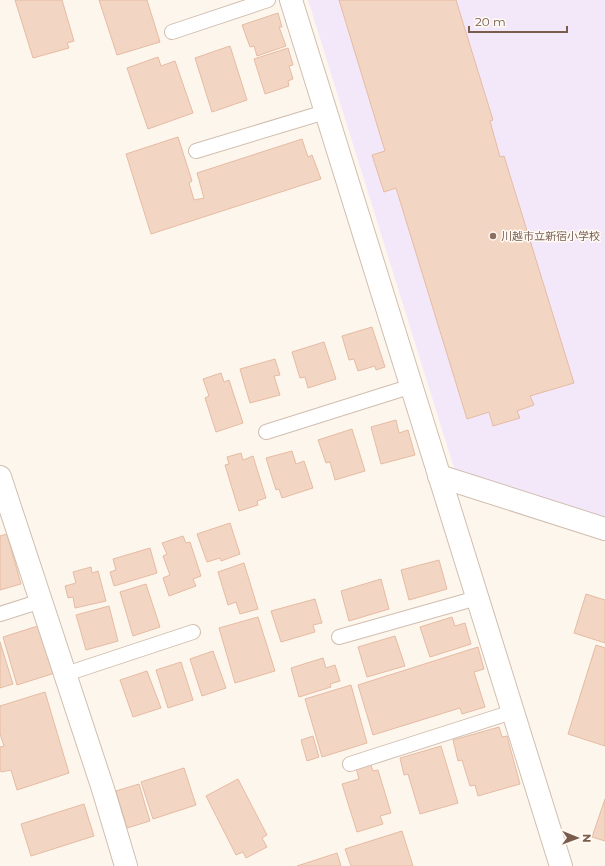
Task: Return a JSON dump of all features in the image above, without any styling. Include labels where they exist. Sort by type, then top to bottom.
[{"type":"street","points":[[291,0],[561,866]]},
{"type":"street","points":[[439,476],[605,529]]},
{"type":"street","points":[[0,477],[66,674],[126,866]]},
{"type":"lane","points":[[172,32],[268,0]]},
{"type":"lane","points":[[196,152],[325,112]]},
{"type":"lane","points":[[266,432],[412,386]]},
{"type":"lane","points":[[339,637],[478,598]]},
{"type":"lane","points":[[0,614],[41,601]]},
{"type":"lane","points":[[66,674],[193,632]]},
{"type":"lane","points":[[350,764],[512,712]]},
{"type":"shaded area","name":"川越市立新宿小学校","points":[[308,0],[605,0],[605,517],[455,471]]},
{"type":"building","points":[[15,0],[62,0],[74,41],[67,43],[69,48],[33,58]]},
{"type":"building","points":[[99,0],[147,0],[160,42],[117,55]]},
{"type":"building","points":[[339,0],[456,0],[493,120],[490,121],[500,157],[504,156],[574,383],[530,396],[534,405],[517,411],[520,418],[493,426],[489,412],[467,419],[396,188],[384,192],[372,155],[385,151]]},
{"type":"building","points":[[278,13],[282,27],[279,27],[286,46],[257,56],[254,46],[250,47],[242,25]]},
{"type":"building","points":[[230,46],[247,100],[212,112],[195,58]]},
{"type":"building","points":[[288,48],[293,65],[289,66],[293,79],[288,81],[289,86],[265,94],[254,59]]},
{"type":"building","points":[[158,57],[161,66],[175,61],[193,113],[148,129],[127,68]]},
{"type":"building","points":[[178,137],[192,181],[189,183],[194,200],[204,198],[197,173],[302,139],[308,157],[312,155],[321,179],[151,234],[126,154]]},
{"type":"building","points":[[372,327],[385,367],[376,370],[375,366],[358,371],[354,359],[349,360],[342,336]]},
{"type":"building","points":[[324,342],[336,379],[308,388],[305,377],[300,378],[292,352]]},
{"type":"building","points":[[275,359],[280,375],[274,376],[280,395],[250,403],[240,369]]},
{"type":"building","points":[[221,373],[224,382],[229,380],[243,423],[216,432],[205,398],[209,396],[203,379]]},
{"type":"building","points":[[396,420],[399,433],[408,430],[415,455],[381,464],[371,427]]},
{"type":"building","points":[[352,429],[365,471],[335,480],[330,462],[326,463],[318,440]]},
{"type":"building","points":[[292,451],[296,464],[304,461],[313,488],[282,498],[279,489],[276,490],[266,458]]},
{"type":"building","points":[[241,453],[243,460],[253,456],[266,498],[257,501],[258,505],[239,511],[225,465],[229,464],[227,457]]},
{"type":"building","points":[[230,523],[240,554],[221,561],[220,558],[207,562],[197,534]]},
{"type":"building","points":[[7,534],[21,584],[0,590],[0,536]]},
{"type":"building","points":[[183,536],[186,543],[190,542],[201,576],[193,579],[196,586],[169,596],[163,578],[170,575],[163,556],[167,554],[162,543]]},
{"type":"building","points":[[150,548],[157,573],[114,586],[110,572],[116,570],[113,559]]},
{"type":"building","points":[[439,560],[447,589],[409,600],[401,570]]},
{"type":"building","points":[[244,563],[258,609],[240,614],[236,602],[228,605],[218,572]]},
{"type":"building","points":[[91,567],[92,573],[98,571],[106,601],[75,608],[73,597],[68,598],[65,586],[76,583],[73,572]]},
{"type":"building","points":[[381,579],[389,609],[349,621],[341,591]]},
{"type":"building","points":[[146,584],[160,627],[133,636],[120,592]]},
{"type":"building","points":[[586,594],[605,600],[605,643],[574,633]]},
{"type":"building","points":[[315,599],[322,623],[313,625],[315,632],[281,642],[271,611]]},
{"type":"building","points":[[109,606],[118,641],[86,650],[76,615]]},
{"type":"building","points":[[258,617],[275,671],[235,683],[219,628]]},
{"type":"building","points":[[452,617],[455,626],[465,623],[471,644],[430,657],[420,627]]},
{"type":"building","points":[[41,625],[55,673],[17,685],[3,637]]},
{"type":"building","points":[[395,636],[405,666],[367,677],[358,647]]},
{"type":"building","points":[[0,642],[13,684],[0,688]]},
{"type":"building","points":[[596,645],[605,648],[605,746],[568,734]]},
{"type":"building","points":[[478,647],[484,669],[474,672],[485,707],[462,714],[460,708],[373,735],[358,685]]},
{"type":"building","points":[[213,651],[226,688],[202,696],[190,659]]},
{"type":"building","points":[[323,658],[326,668],[335,665],[340,681],[330,684],[331,687],[299,697],[291,668]]},
{"type":"building","points":[[181,662],[193,700],[168,708],[156,670]]},
{"type":"building","points":[[147,671],[161,708],[133,717],[120,680]]},
{"type":"building","points":[[351,685],[367,743],[322,757],[305,699]]},
{"type":"building","points":[[45,692],[69,773],[17,790],[11,770],[1,772],[0,770],[0,747],[4,746],[0,734],[0,706]]},
{"type":"building","points":[[499,727],[502,737],[507,736],[520,784],[478,796],[475,785],[470,786],[462,760],[458,761],[453,740]]},
{"type":"building","points":[[313,736],[319,757],[307,761],[301,740]]},
{"type":"building","points":[[441,746],[458,803],[420,814],[408,774],[404,775],[400,758]]},
{"type":"building","points":[[370,763],[373,771],[378,770],[391,813],[380,816],[383,824],[357,832],[342,784],[359,779],[356,768]]},
{"type":"building","points":[[184,768],[196,805],[153,819],[141,782]]},
{"type":"building","points":[[238,779],[267,835],[262,838],[267,847],[246,858],[243,852],[236,855],[206,796]]},
{"type":"building","points":[[139,784],[150,821],[127,828],[116,791]]},
{"type":"building","points":[[605,799],[605,841],[592,837]]},
{"type":"building","points":[[84,804],[94,836],[31,856],[21,824]]},
{"type":"building","points":[[402,831],[413,866],[351,866],[345,849]]},
{"type":"building","points":[[337,853],[341,866],[297,866]]},
{"type":"place","name":"川越市立新宿小学校","points":[[493,236]]}]
